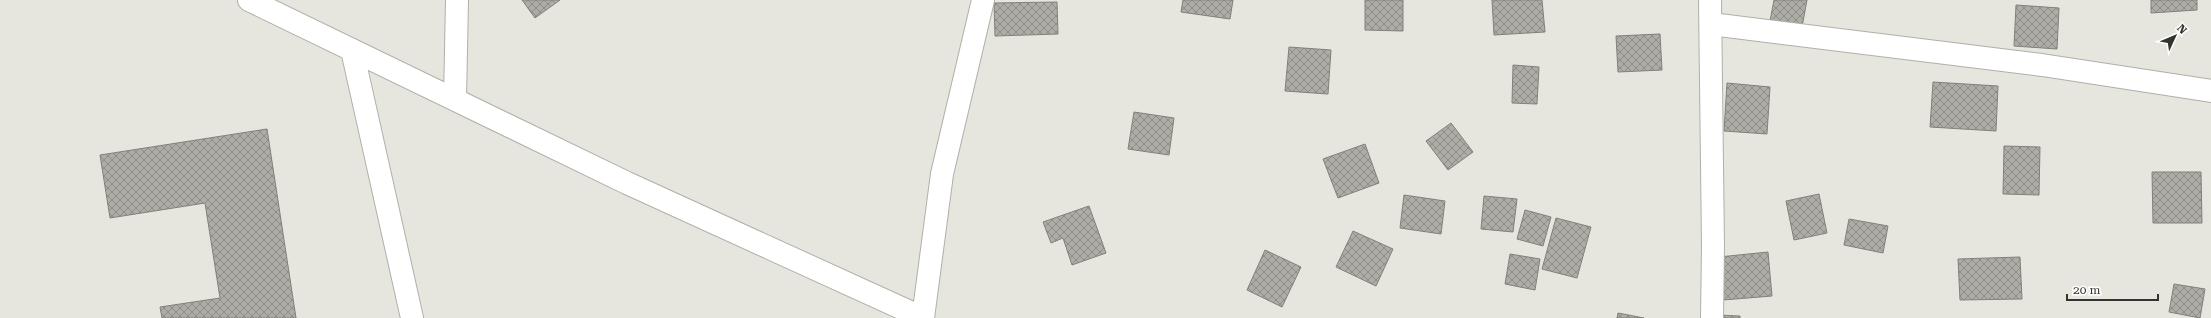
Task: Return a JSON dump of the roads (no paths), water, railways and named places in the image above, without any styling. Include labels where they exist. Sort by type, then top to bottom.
[{"type":"street","points":[[249,0],[627,183],[923,318],[942,174],[983,0]]},
{"type":"street","points":[[455,99],[457,0]]},
{"type":"street","points":[[1710,0],[1713,246],[1712,318]]},
{"type":"street","points":[[1711,24],[2042,65],[2211,90]]},
{"type":"street","points":[[352,50],[412,318]]}]
